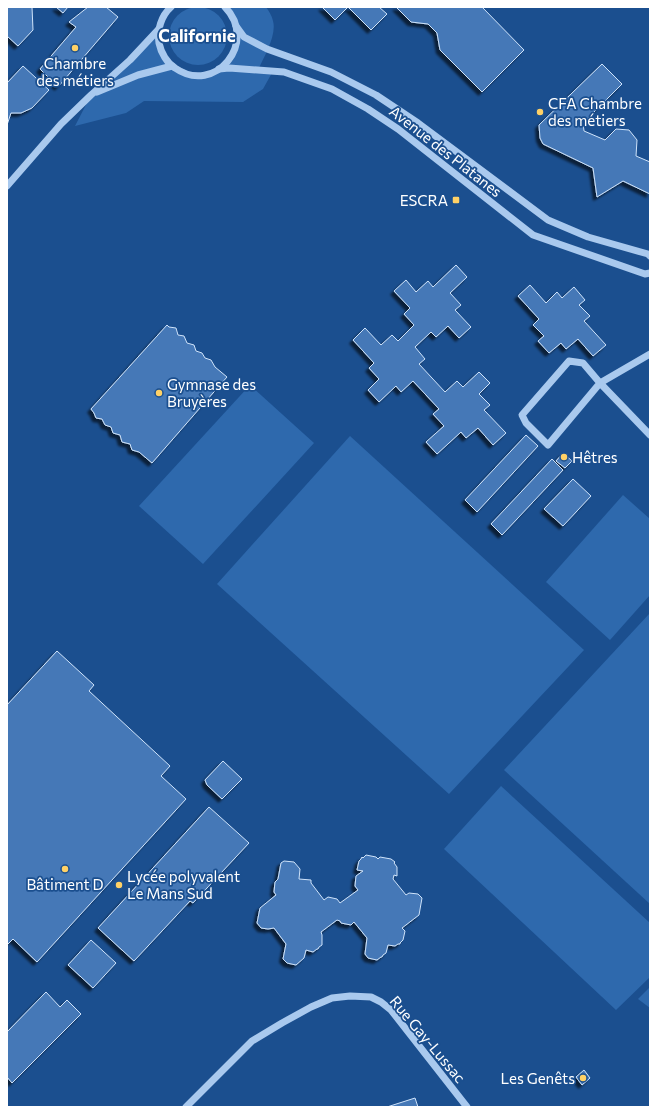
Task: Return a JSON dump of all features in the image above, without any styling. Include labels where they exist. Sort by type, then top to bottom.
[{"type":"street","points":[[171,7],[164,15],[159,29],[160,49],[172,66],[182,72],[197,76],[219,69],[228,61],[234,51],[237,43],[236,26],[233,18],[225,7]]},
{"type":"street","name":"Avenue des Platanes","points":[[236,26],[244,37],[267,49],[332,72],[376,95],[418,123],[548,220],[588,236],[648,254],[650,256]]},
{"type":"street","points":[[7,186],[61,124],[130,60],[159,29]]},
{"type":"street","points":[[91,95],[138,75],[172,66]]},
{"type":"street","name":"Avenue des Platanes","points":[[219,69],[229,68],[284,72],[332,89],[368,109],[398,129],[533,235],[645,274],[650,273]]},
{"type":"street","points":[[650,354],[600,382],[548,445],[526,423],[522,415],[569,361],[583,363],[600,382],[650,435]]},
{"type":"street","name":"Rue Gay-Lussac","points":[[186,1107],[252,1042],[311,1007],[332,998],[350,996],[371,996],[391,1010],[467,1107]]},
{"type":"shaded area","points":[[198,7],[214,12],[222,20],[227,36],[222,52],[214,60],[198,65],[182,60],[174,52],[169,36],[174,20],[182,12]]},
{"type":"shaded area","points":[[225,7],[266,7],[271,15],[274,27],[272,39],[258,70],[273,71],[263,89],[243,102],[144,101],[126,113],[75,126],[91,95],[159,29],[158,37],[168,61],[197,76],[224,66],[237,35]]},
{"type":"shaded area","points":[[250,385],[314,443],[203,564],[139,506]]},
{"type":"shaded area","points":[[350,436],[584,650],[449,794],[217,584]]},
{"type":"shaded area","points":[[623,495],[650,519],[650,595],[610,640],[546,582]]},
{"type":"shaded area","points":[[650,613],[650,904],[504,770]]},
{"type":"shaded area","points":[[501,786],[650,923],[650,977],[616,1010],[444,849]]},
{"type":"shaded area","points":[[650,987],[650,1008],[638,999]]},
{"type":"building","points":[[7,7],[32,7],[33,30],[18,46],[7,36]]},
{"type":"building","points":[[56,7],[68,7],[63,13]]},
{"type":"building","name":"Chambre des métiers","points":[[88,7],[106,7],[118,17],[58,87],[40,69],[76,27],[69,22]]},
{"type":"building","points":[[322,7],[348,7],[335,20]]},
{"type":"building","points":[[348,7],[379,7],[387,14],[371,30]]},
{"type":"building","points":[[396,7],[482,7],[524,50],[482,92],[440,50],[437,33],[428,24],[411,22]]},
{"type":"building","points":[[602,64],[622,84],[583,123],[584,131],[605,140],[616,129],[629,130],[637,140],[636,156],[650,162],[650,194],[623,181],[597,197],[593,168],[543,144],[540,138],[539,125]]},
{"type":"building","points":[[23,66],[49,90],[32,108],[21,113],[11,113],[7,125],[7,83]]},
{"type":"building","points":[[456,265],[467,277],[450,293],[461,305],[455,310],[471,327],[459,338],[448,326],[436,337],[431,332],[415,347],[425,359],[419,364],[445,392],[457,381],[463,387],[479,372],[490,383],[479,394],[490,405],[484,410],[506,433],[493,445],[478,428],[466,438],[461,432],[437,454],[426,442],[444,426],[433,414],[439,409],[413,381],[401,392],[396,386],[379,402],[368,390],[379,379],[369,368],[374,363],[353,340],[365,328],[381,345],[392,335],[398,341],[414,325],[404,314],[410,308],[394,291],[406,280],[416,292],[428,281],[433,287]]},
{"type":"building","points":[[530,285],[546,303],[557,292],[562,298],[574,287],[585,300],[579,305],[590,316],[584,321],[606,345],[593,356],[578,339],[566,349],[561,343],[549,353],[538,341],[544,336],[533,325],[539,319],[518,296]]},
{"type":"building","name":"Gymnase des Bruyères","points":[[167,325],[169,327],[176,328],[178,335],[184,336],[187,343],[194,345],[196,351],[202,353],[205,358],[211,360],[215,367],[227,377],[152,463],[139,452],[132,450],[130,444],[122,442],[120,435],[113,433],[111,427],[105,425],[102,419],[96,418],[91,409]]},
{"type":"building","points":[[526,435],[538,446],[477,512],[465,500]]},
{"type":"building","name":"Hêtres","points":[[563,453],[572,461],[565,468],[556,461]]},
{"type":"building","points":[[552,459],[563,470],[502,535],[491,524]]},
{"type":"building","points":[[573,479],[591,496],[563,526],[544,509]]},
{"type":"building","name":"Bâtiment D","points":[[57,651],[94,685],[89,691],[170,766],[161,776],[186,799],[37,962],[13,939],[7,945],[7,705]]},
{"type":"building","points":[[223,761],[242,779],[222,799],[207,785],[205,780]]},
{"type":"building","points":[[209,807],[249,843],[193,903],[190,901],[134,961],[98,928]]},
{"type":"building","points":[[366,855],[376,857],[378,859],[380,857],[391,859],[395,862],[394,863],[397,867],[397,876],[394,875],[393,879],[406,895],[409,893],[418,894],[422,898],[419,915],[402,928],[405,931],[403,940],[400,944],[395,946],[388,945],[386,953],[377,960],[368,958],[365,954],[367,938],[354,922],[351,925],[341,923],[337,920],[321,932],[322,945],[318,949],[313,952],[306,950],[304,958],[296,965],[287,963],[283,959],[286,944],[274,928],[261,928],[257,923],[260,908],[276,895],[274,892],[275,882],[278,879],[281,863],[284,861],[294,862],[300,869],[299,879],[311,880],[311,883],[324,900],[328,897],[337,899],[340,903],[358,890],[355,886],[356,876],[363,871],[357,870],[359,861]]},
{"type":"building","points":[[91,940],[116,963],[93,988],[68,965]]},
{"type":"building","points":[[46,992],[60,1007],[67,1000],[81,1014],[12,1083],[7,1077],[7,1032]]},
{"type":"building","name":"Les Genêts","points":[[584,1070],[590,1078],[582,1085],[576,1077]]},
{"type":"building","points":[[415,1098],[418,1107],[387,1107]]},
{"type":"place","name":"Chambre des métiers","points":[[75,48]]},
{"type":"place","name":"CFA Chambre des métiers","points":[[540,112]]},
{"type":"place","name":"ESCRA","points":[[456,200]]},
{"type":"place","name":"Gymnase des Bruyères","points":[[159,393]]},
{"type":"place","name":"Hêtres","points":[[564,457]]},
{"type":"place","name":"Bâtiment D","points":[[65,869]]},
{"type":"place","name":"Lycée polyvalent Le Mans Sud","points":[[119,885]]},
{"type":"place","name":"Les Genêts","points":[[583,1078]]},
{"type":"district","name":"Californie","points":[[197,35]]}]
